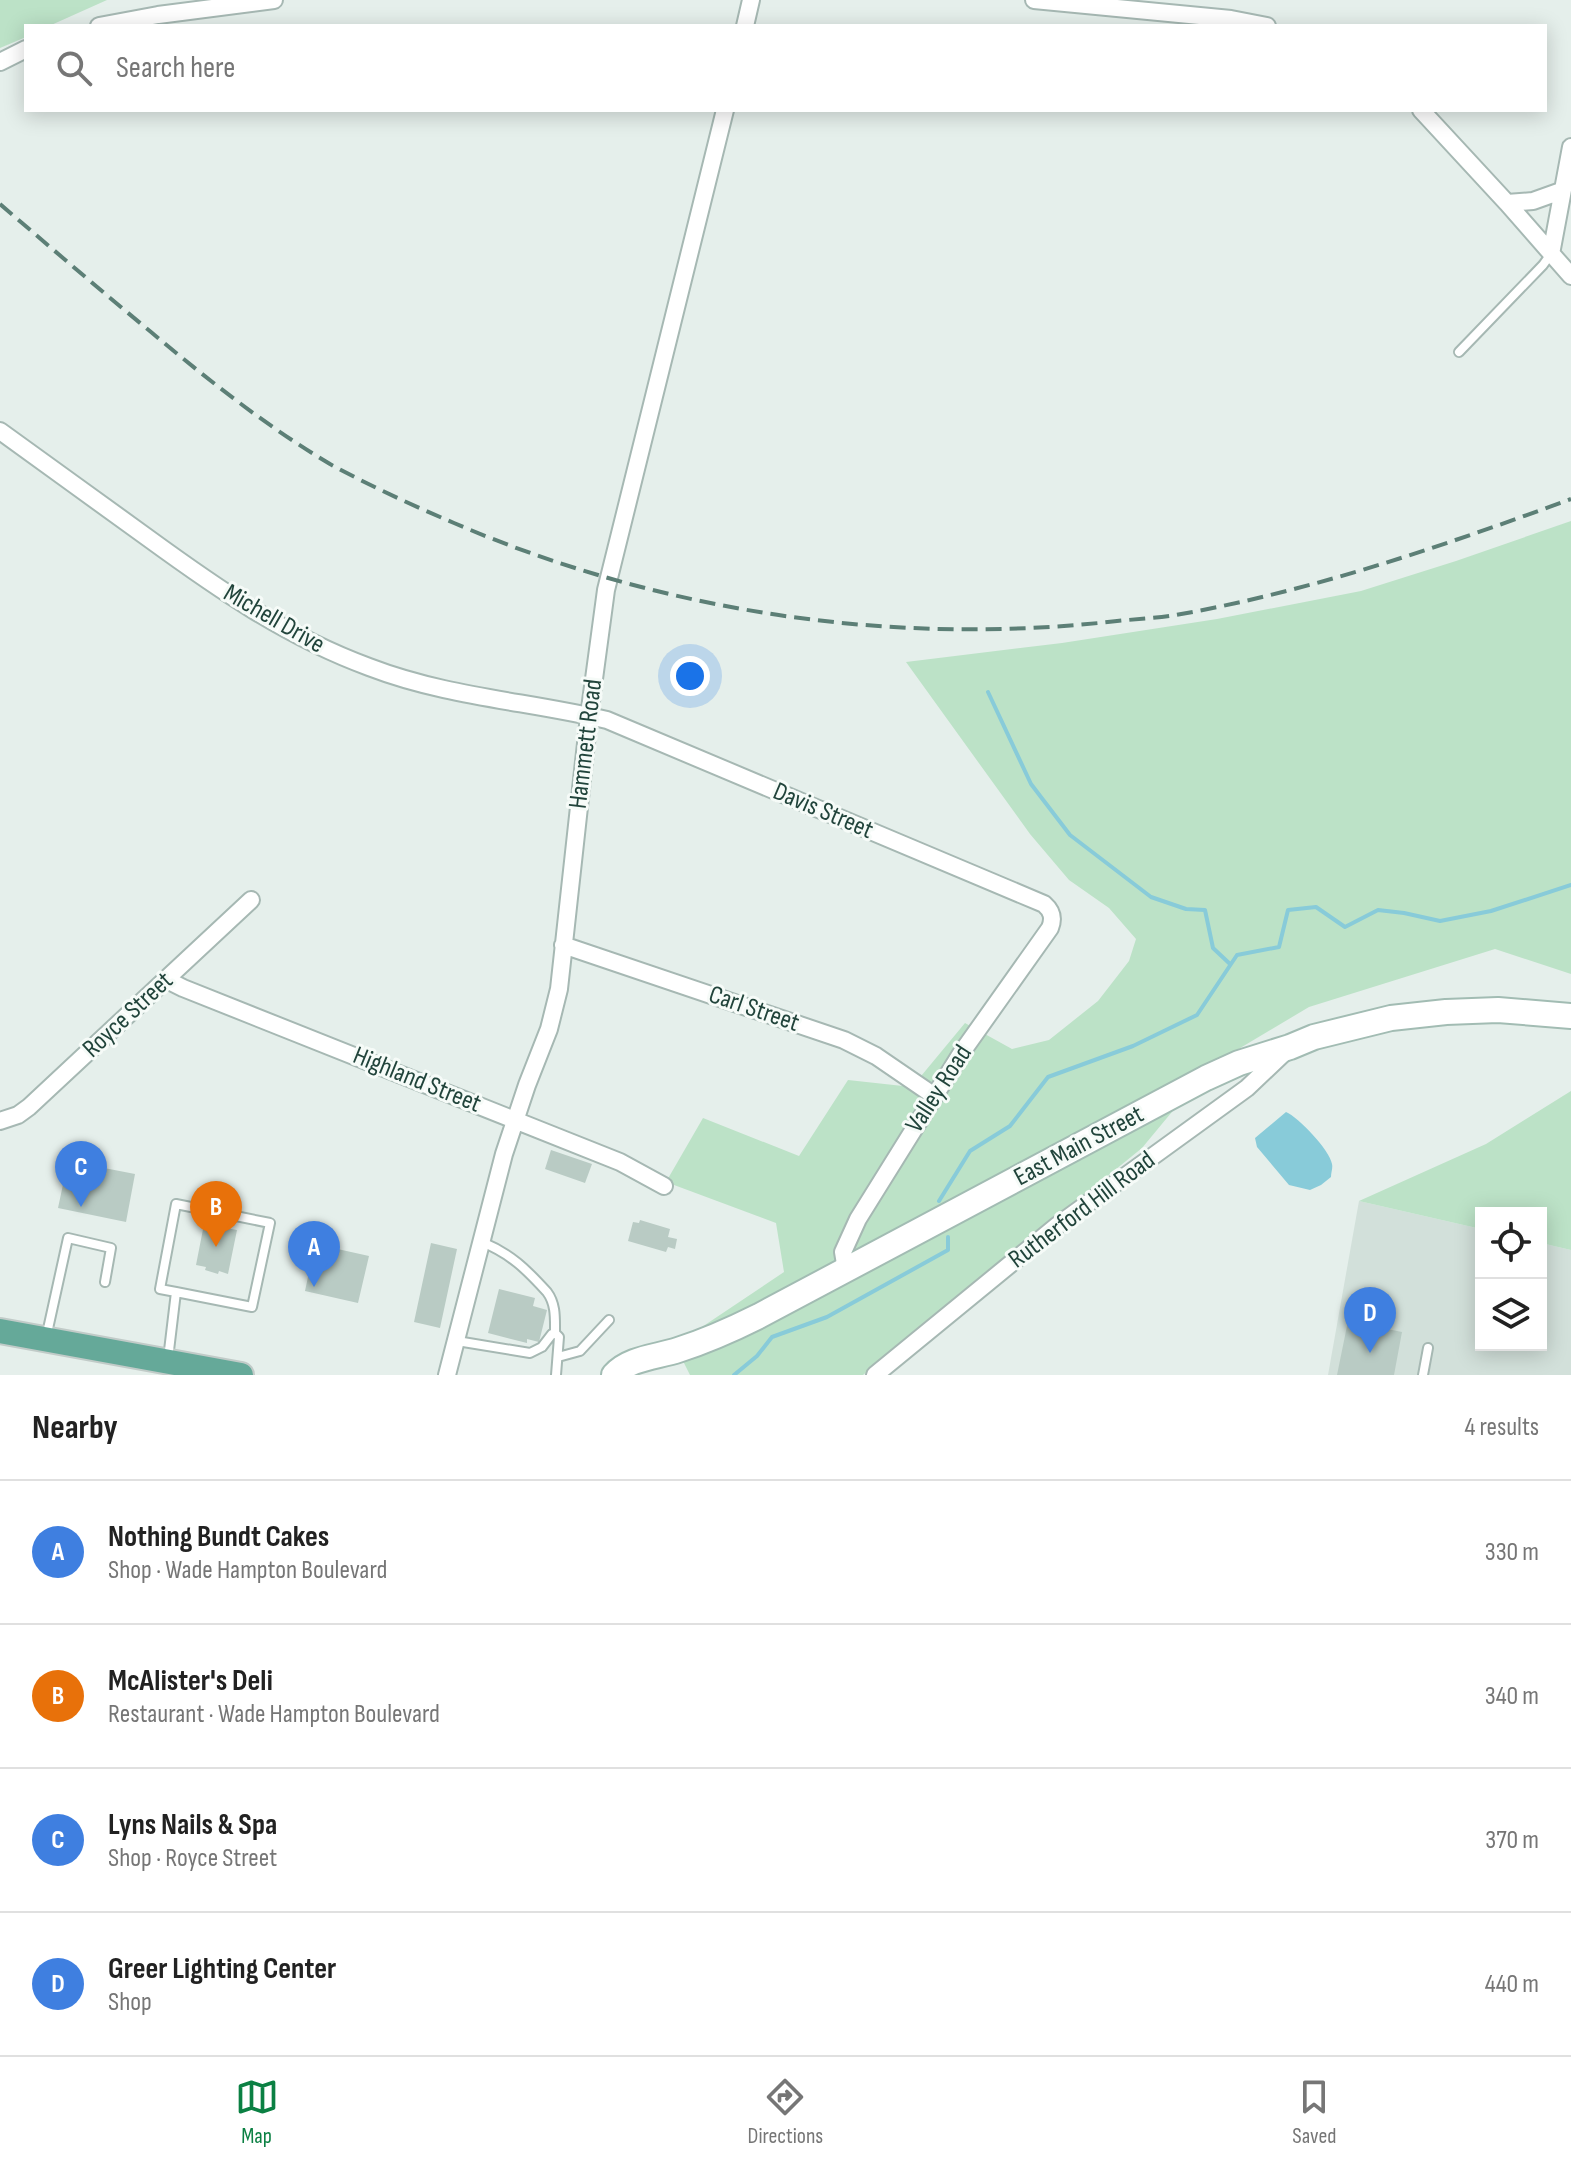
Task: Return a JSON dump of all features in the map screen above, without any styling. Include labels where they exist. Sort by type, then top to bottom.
[{"type":"main road","points":[[0,1331],[241,1375]]},
{"type":"street","points":[[110,24],[274,0]]},
{"type":"street","points":[[745,24],[751,0]]},
{"type":"street","points":[[1034,0],[1154,5],[1257,24]]},
{"type":"street","points":[[0,62],[24,50]]},
{"type":"street","name":"Hammett Road","points":[[447,1375],[504,1154],[556,1009],[606,590],[725,112]]},
{"type":"street","points":[[1423,112],[1571,276]]},
{"type":"street","points":[[1551,254],[1571,147]]},
{"type":"street","points":[[1507,203],[1533,201],[1561,191]]},
{"type":"street","name":"Michell Drive","points":[[0,431],[233,598],[304,639],[410,681],[464,695],[589,716]]},
{"type":"street","name":"Davis Street","points":[[589,716],[607,720],[1044,904],[1052,916]]},
{"type":"street","name":"Royce Street","points":[[0,1121],[18,1115],[29,1107],[251,900]]},
{"type":"street","name":"Valley Road","points":[[846,1270],[843,1252],[858,1219],[933,1095],[1050,928],[1052,916]]},
{"type":"street","name":"Carl Street","points":[[563,945],[844,1040],[876,1056],[933,1095]]},
{"type":"street","name":"Highland Street","points":[[167,980],[620,1162],[664,1186]]},
{"type":"street","name":"East Main Street","points":[[614,1375],[631,1364],[728,1331],[1239,1063],[1343,1028],[1391,1018],[1498,1010],[1571,1016]]},
{"type":"street","name":"Rutherford Hill Road","points":[[875,1375],[1058,1225],[1247,1088],[1290,1047]]},
{"type":"lane","points":[[1459,352],[1551,254]]},
{"type":"lane","points":[[176,1204],[270,1223],[252,1307],[176,1292],[160,1289],[176,1204]]},
{"type":"lane","points":[[46,1339],[68,1238],[111,1248],[105,1282]]},
{"type":"lane","points":[[482,1242],[512,1257],[552,1298],[555,1333],[559,1337],[556,1375]]},
{"type":"lane","points":[[167,1360],[176,1292]]},
{"type":"lane","points":[[558,1357],[580,1351],[609,1320]]},
{"type":"lane","points":[[457,1341],[530,1353],[542,1347],[555,1333]]},
{"type":"lane","points":[[1423,1375],[1428,1348]]},
{"type":"shaded area","points":[[1359,1201],[1475,1228],[1475,1351],[1547,1351],[1547,1244],[1571,1250],[1571,1375],[1328,1375]]},
{"type":"green space","points":[[0,0],[107,0],[53,24],[24,24],[24,38],[0,48]]},
{"type":"green space","points":[[1571,521],[1571,974],[1495,949],[1309,1007],[1210,1066],[1142,1148],[863,1375],[690,1375],[675,1345],[784,1272],[776,1223],[666,1182],[703,1118],[799,1156],[848,1080],[912,1087],[965,1023],[1012,1049],[1049,1040],[1098,1001],[1129,961],[1136,939],[1109,908],[1069,880],[1030,834],[906,662],[1062,643],[1217,619],[1361,591]]},
{"type":"green space","points":[[1571,1091],[1571,1250],[1547,1244],[1547,1207],[1475,1207],[1475,1228],[1359,1201],[1486,1144]]},
{"type":"water","points":[[1286,1112],[1313,1135],[1332,1164],[1331,1177],[1310,1190],[1289,1185],[1257,1147],[1255,1138]]},
{"type":"building","points":[[551,1150],[592,1164],[585,1183],[545,1169]]},
{"type":"building","points":[[68,1161],[135,1174],[126,1222],[58,1208]]},
{"type":"building","points":[[205,1219],[227,1222],[226,1228],[237,1230],[228,1274],[219,1271],[218,1274],[196,1265]]},
{"type":"building","points":[[640,1220],[670,1229],[668,1237],[677,1239],[675,1249],[668,1247],[666,1252],[628,1241],[633,1222],[639,1223]]},
{"type":"building","points":[[431,1243],[457,1249],[440,1328],[414,1322]]},
{"type":"building","points":[[315,1244],[369,1256],[358,1303],[305,1291]]},
{"type":"building","points":[[499,1289],[535,1298],[533,1306],[547,1310],[539,1342],[527,1339],[527,1343],[488,1333]]},
{"type":"building","points":[[1348,1321],[1402,1332],[1394,1375],[1337,1375]]},
{"type":"waterway","points":[[988,692],[1031,784],[1070,835],[1151,897],[1186,909],[1205,910],[1213,948],[1230,964]]},
{"type":"waterway","points":[[939,1201],[970,1151],[1010,1126],[1048,1077],[1133,1046],[1197,1015],[1237,955],[1279,947],[1288,910],[1316,907],[1345,927],[1378,910],[1440,921],[1491,911],[1571,885]]},
{"type":"waterway","points":[[734,1375],[757,1356],[772,1337],[827,1317],[948,1250],[948,1237]]},
{"type":"railway","points":[[0,204],[215,384],[330,464],[454,523],[533,554],[613,580],[696,600],[779,615],[863,625],[948,629],[1033,628],[1162,617],[1227,605],[1327,580],[1426,550],[1571,499]]},
{"type":"place","name":"Lyns Nails & Spa","points":[[81,1207]]},
{"type":"place","name":"McAlister's Deli","points":[[216,1247]]},
{"type":"place","name":"Nothing Bundt Cakes","points":[[314,1287]]},
{"type":"place","name":"Greer Lighting Center","points":[[1370,1353]]}]
